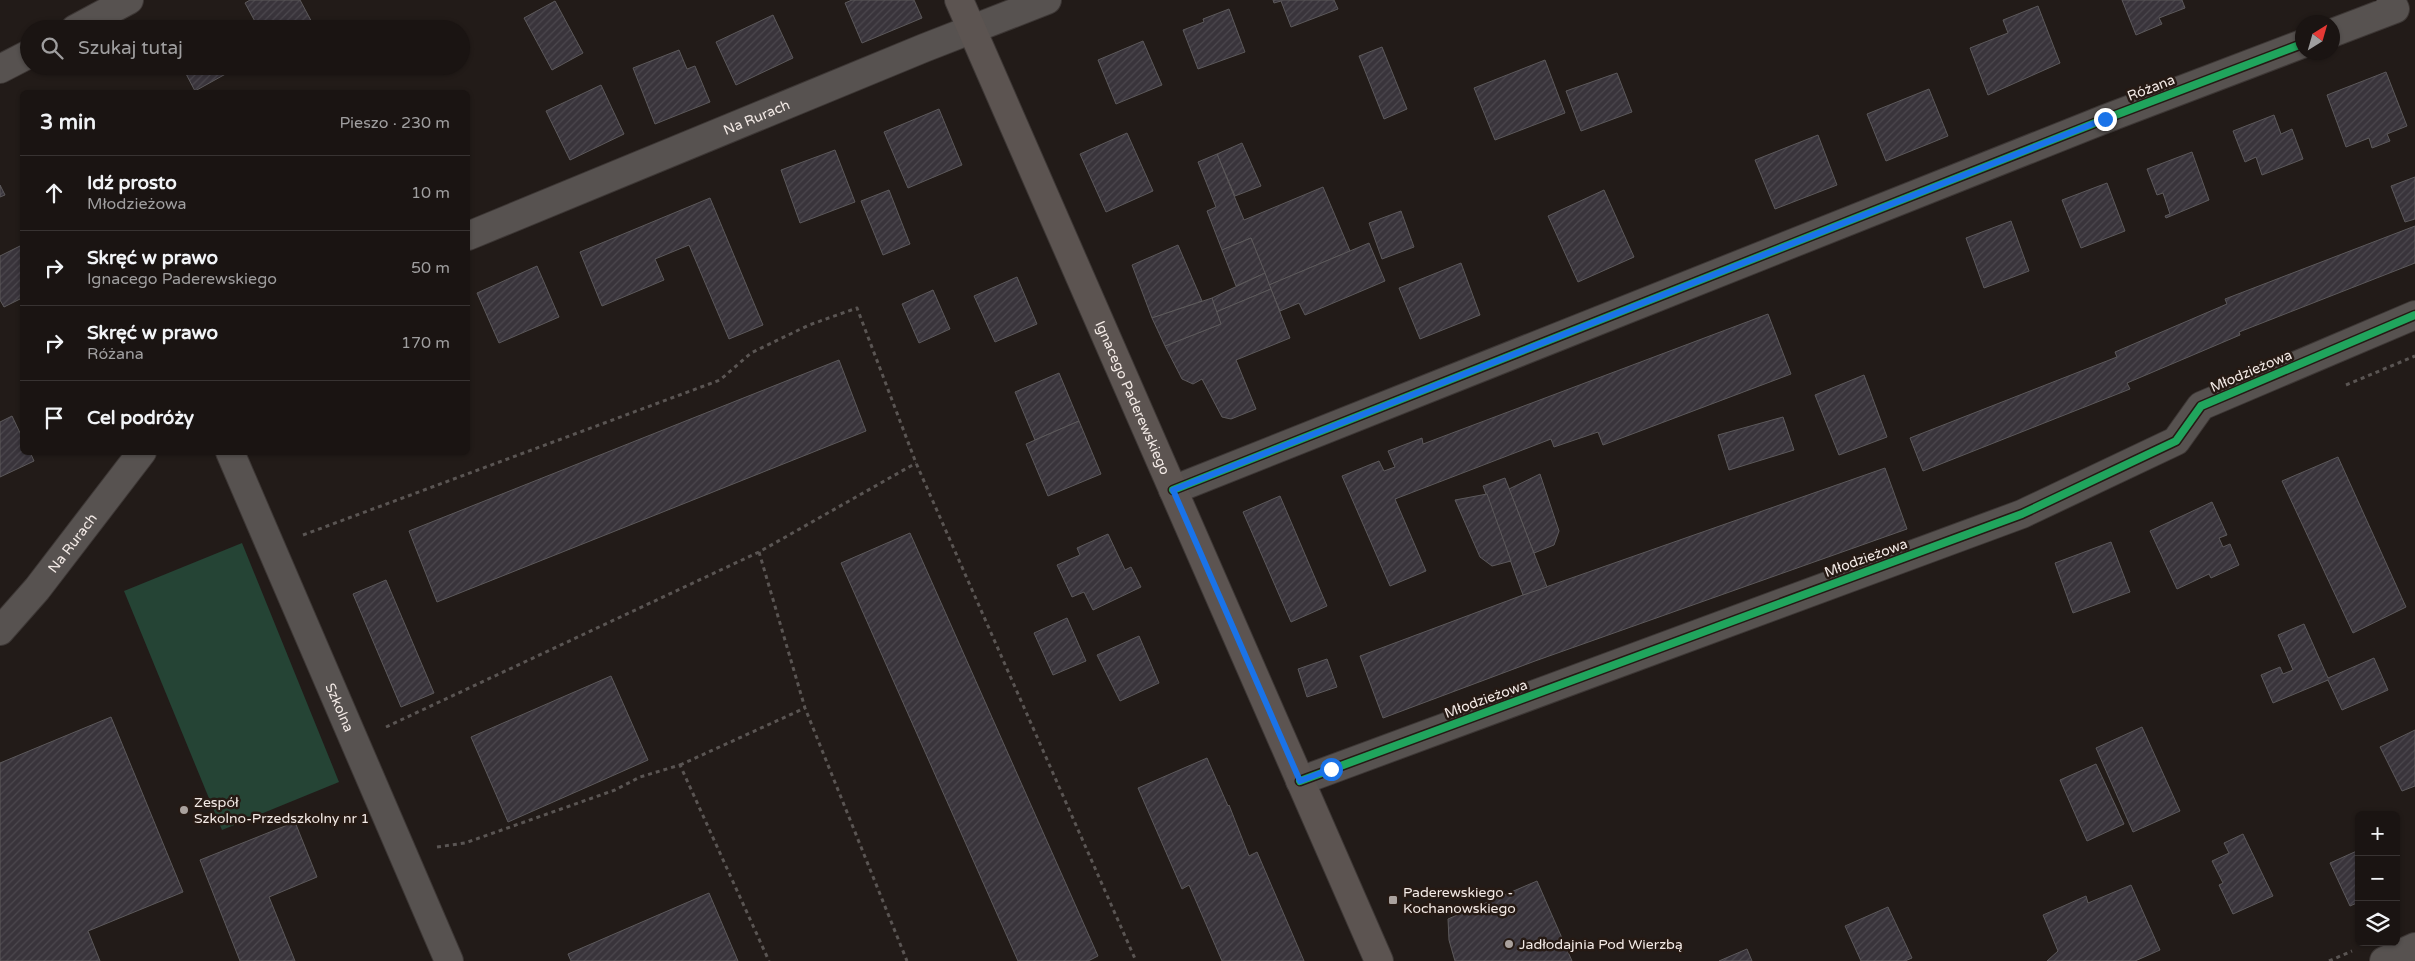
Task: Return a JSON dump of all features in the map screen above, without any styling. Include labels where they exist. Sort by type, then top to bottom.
[{"type":"street","points":[[92,20],[129,0]]},
{"type":"street","name":"Ignacego Paderewskiego","points":[[959,0],[1379,961]]},
{"type":"street","name":"Na Rurach","points":[[470,235],[924,48],[1047,0]]},
{"type":"street","points":[[2340,30],[2400,4]]},
{"type":"street","name":"Różana","points":[[1173,490],[2096,123],[2295,47]]},
{"type":"street","points":[[0,69],[20,59]]},
{"type":"street","name":"Młodzieżowa","points":[[1300,781],[2022,514],[2176,441],[2201,406],[2415,314]]},
{"type":"street","name":"Na Rurach","points":[[0,631],[37,589],[140,455]]},
{"type":"street","name":"Szkolna","points":[[231,455],[356,741],[449,961]]},
{"type":"street","points":[[2384,961],[2415,947]]},
{"type":"path","points":[[271,547],[720,380],[751,352],[809,325],[857,308],[916,463],[1136,961]]},
{"type":"path","points":[[356,741],[759,552],[916,463]]},
{"type":"path","points":[[759,552],[805,708],[907,961]]},
{"type":"path","points":[[402,851],[465,843],[615,790],[640,777],[680,765],[805,708]]},
{"type":"path","points":[[680,765],[768,961]]},
{"type":"green space","points":[[242,543],[339,782],[222,830],[124,591]]},
{"type":"building","points":[[250,0],[300,0],[311,20],[254,20],[245,3]]},
{"type":"building","points":[[852,0],[914,0],[922,18],[862,43],[845,3]]},
{"type":"building","points":[[1273,0],[1334,0],[1338,9],[1291,27],[1281,1],[1274,3]]},
{"type":"building","points":[[2122,0],[2182,0],[2185,8],[2159,18],[2162,24],[2136,35]]},
{"type":"building","points":[[555,1],[583,53],[552,70],[524,18]]},
{"type":"building","points":[[2038,6],[2060,63],[1988,95],[1970,48],[2008,33],[2003,20]]},
{"type":"building","points":[[1229,9],[1245,52],[1198,69],[1183,30],[1204,22],[1203,19]]},
{"type":"building","points":[[773,15],[793,58],[736,85],[716,42]]},
{"type":"building","points":[[1143,41],[1162,85],[1116,104],[1098,60]]},
{"type":"building","points":[[1382,47],[1407,109],[1384,119],[1359,56]]},
{"type":"building","points":[[679,50],[687,69],[695,66],[710,102],[655,124],[633,68]]},
{"type":"building","points":[[1545,60],[1565,113],[1495,140],[1474,88]]},
{"type":"building","points":[[2386,72],[2407,126],[2387,134],[2390,141],[2372,148],[2369,138],[2346,147],[2327,95]]},
{"type":"building","points":[[1617,73],[1632,112],[1581,131],[1566,91]]},
{"type":"building","points":[[187,75],[224,75],[197,90],[194,90]]},
{"type":"building","points":[[601,85],[624,134],[570,160],[546,111]]},
{"type":"building","points":[[1929,89],[1948,136],[1886,161],[1867,114]]},
{"type":"building","points":[[939,109],[962,165],[908,188],[884,132]]},
{"type":"building","points":[[2274,115],[2281,134],[2292,129],[2303,159],[2262,175],[2256,157],[2245,162],[2233,131]]},
{"type":"building","points":[[1127,133],[1153,191],[1106,212],[1080,154]]},
{"type":"building","points":[[1818,135],[1837,185],[1775,209],[1755,160]]},
{"type":"building","points":[[1242,143],[1261,186],[1235,196],[1217,154]]},
{"type":"building","points":[[835,150],[855,202],[800,223],[781,170]]},
{"type":"building","points":[[2192,152],[2209,200],[2166,218],[2165,216],[2170,214],[2163,193],[2157,195],[2147,169]]},
{"type":"building","points":[[1217,154],[1244,220],[1323,187],[1350,251],[1269,285],[1251,238],[1222,250],[1207,211],[1216,207],[1198,162]]},
{"type":"building","points":[[2415,177],[2415,219],[2405,222],[2391,186]]},
{"type":"building","points":[[2107,183],[2125,231],[2081,248],[2062,200]]},
{"type":"building","points":[[0,185],[5,195],[0,197]]},
{"type":"building","points":[[889,190],[910,244],[883,255],[861,201]]},
{"type":"building","points":[[1604,190],[1634,257],[1578,282],[1548,216]]},
{"type":"building","points":[[710,198],[763,325],[729,339],[689,245],[655,259],[664,280],[602,306],[580,252]]},
{"type":"building","points":[[1401,211],[1414,247],[1382,259],[1369,223]]},
{"type":"building","points":[[2011,221],[2029,271],[1984,288],[1966,238]]},
{"type":"building","points":[[2415,226],[2415,263],[2239,332],[2240,335],[2127,383],[2130,389],[1923,471],[1910,438],[2117,357],[2115,352],[2227,304],[2225,299]]},
{"type":"building","points":[[1251,238],[1265,273],[1236,286],[1222,250]]},
{"type":"building","points":[[1369,243],[1385,281],[1305,315],[1299,303],[1280,311],[1269,285]]},
{"type":"building","points":[[1178,245],[1202,301],[1152,318],[1132,265]]},
{"type":"building","points":[[20,246],[20,299],[4,307],[0,300],[0,256]]},
{"type":"building","points":[[1461,263],[1480,315],[1420,339],[1399,288]]},
{"type":"building","points":[[537,266],[559,317],[499,343],[477,293]]},
{"type":"building","points":[[1265,273],[1271,289],[1216,312],[1212,298]]},
{"type":"building","points":[[1017,277],[1037,324],[995,342],[974,296]]},
{"type":"building","points":[[1271,289],[1290,338],[1236,360],[1256,409],[1231,419],[1222,417],[1202,379],[1193,384],[1182,379],[1165,346],[1221,324],[1216,312]]},
{"type":"building","points":[[933,290],[950,329],[919,343],[902,304]]},
{"type":"building","points":[[1212,298],[1221,324],[1165,346],[1152,318]]},
{"type":"building","points":[[1768,314],[1791,374],[1603,445],[1598,432],[1554,447],[1551,439],[1395,499],[1426,571],[1390,586],[1342,476],[1379,461],[1384,471],[1395,467],[1388,451],[1422,438],[1423,444]]},
{"type":"building","points":[[839,360],[866,431],[437,602],[409,531]]},
{"type":"building","points":[[1059,373],[1079,421],[1035,440],[1015,392]]},
{"type":"building","points":[[1864,375],[1887,437],[1839,455],[1815,395]]},
{"type":"building","points":[[12,416],[20,433],[20,455],[31,455],[34,461],[0,477],[0,422]]},
{"type":"building","points":[[1783,417],[1794,450],[1729,470],[1718,435]]},
{"type":"building","points":[[1079,421],[1101,474],[1048,496],[1026,444]]},
{"type":"building","points":[[2338,457],[2406,607],[2353,633],[2282,481]]},
{"type":"building","points":[[1885,468],[1907,529],[1535,661],[1383,718],[1360,656],[1523,595]]},
{"type":"building","points":[[1540,474],[1559,531],[1554,545],[1534,553],[1509,489]]},
{"type":"building","points":[[1505,478],[1547,587],[1523,595],[1483,486]]},
{"type":"building","points":[[1487,494],[1511,561],[1492,566],[1480,557],[1455,500]]},
{"type":"building","points":[[1280,496],[1327,606],[1291,622],[1243,512]]},
{"type":"building","points":[[2212,502],[2227,535],[2219,538],[2223,547],[2230,544],[2239,565],[2211,578],[2209,574],[2177,589],[2150,531]]},
{"type":"building","points":[[910,533],[1098,956],[1088,961],[1018,961],[841,563]]},
{"type":"building","points":[[1108,534],[1125,570],[1131,567],[1141,587],[1093,610],[1084,592],[1072,597],[1057,565],[1080,555],[1077,548]]},
{"type":"building","points":[[2111,542],[2130,592],[2073,613],[2055,563]]},
{"type":"building","points":[[386,580],[434,693],[401,707],[353,594]]},
{"type":"building","points":[[1067,618],[1086,661],[1053,675],[1034,633]]},
{"type":"building","points":[[2304,624],[2328,678],[2374,658],[2388,690],[2342,710],[2328,680],[2273,703],[2261,675],[2280,667],[2283,674],[2293,670],[2278,635]]},
{"type":"building","points":[[1139,636],[1159,683],[1120,701],[1097,655]]},
{"type":"building","points":[[1327,659],[1337,687],[1307,697],[1298,669]]},
{"type":"building","points":[[611,676],[648,760],[508,822],[471,737]]},
{"type":"building","points":[[111,717],[183,892],[88,931],[100,961],[0,961],[0,763]]},
{"type":"building","points":[[2142,727],[2180,811],[2133,832],[2096,748]]},
{"type":"building","points":[[2415,730],[2415,786],[2402,791],[2380,747]]},
{"type":"building","points":[[1207,758],[1229,805],[1249,856],[1257,852],[1304,961],[1222,961],[1189,885],[1182,889],[1138,788]]},
{"type":"building","points":[[2096,764],[2124,824],[2087,841],[2060,780]]},
{"type":"building","points":[[295,822],[317,877],[269,897],[295,961],[240,961],[200,860]]},
{"type":"building","points":[[2243,834],[2273,896],[2233,914],[2219,885],[2223,883],[2212,861],[2229,853],[2224,843]]},
{"type":"building","points":[[2355,852],[2355,904],[2350,906],[2330,863]]},
{"type":"building","points":[[1537,881],[1572,961],[1455,961],[1449,940],[1448,919]]},
{"type":"building","points":[[2131,885],[2160,950],[2135,961],[2047,961],[2058,951],[2043,915],[2086,896],[2088,903]]},
{"type":"building","points":[[709,893],[738,961],[571,961],[568,954]]},
{"type":"building","points":[[1888,907],[1912,958],[1905,961],[1861,961],[1845,926]]},
{"type":"building","points":[[1747,949],[1752,961],[1719,961]]},
{"type":"cycle path","points":[[1173,490],[2105,119],[2295,47]]},
{"type":"cycle path","points":[[1300,781],[2022,514],[2176,441],[2201,406],[2415,315]]},
{"type":"place","name":"Zespół Szkolno-Przedszkolny nr 1","points":[[184,810]]},
{"type":"place","name":"Paderewskiego - Kochanowskiego","points":[[1393,900]]},
{"type":"place","name":"Jadłodajnia Pod Wierzbą","points":[[1509,944]]},
{"type":"route","points":[[1331,769],[1300,781],[1173,490],[2105,119]]}]
